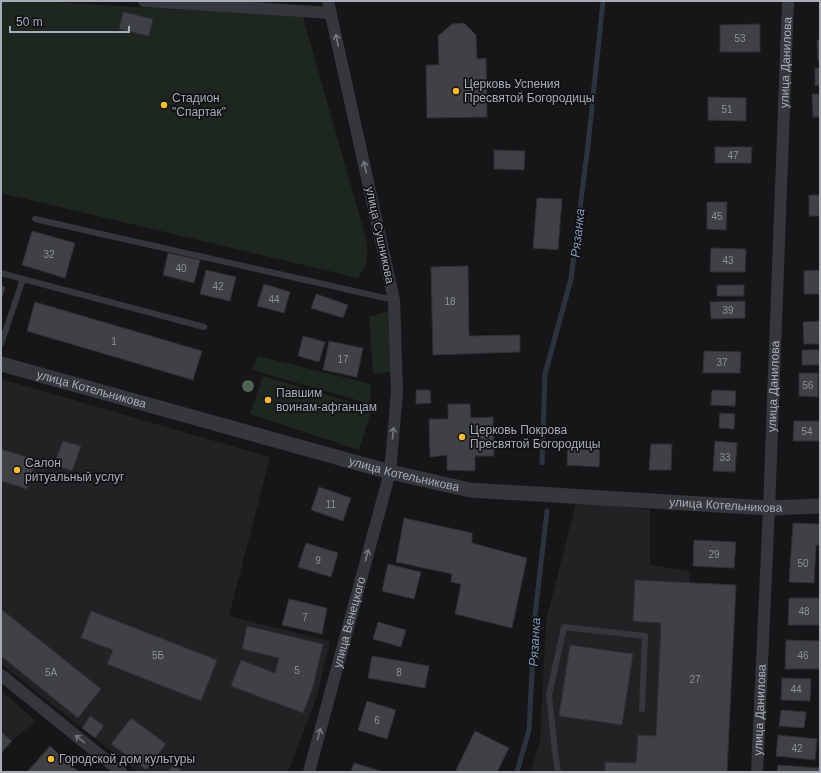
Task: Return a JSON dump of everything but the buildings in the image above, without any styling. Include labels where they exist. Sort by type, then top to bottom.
[{"type":"street","points":[[144,1],[329,7]]},
{"type":"street","name":"улица Данилова","points":[[757,772],[769,508],[788,1]]},
{"type":"street","name":"улица Сушникова","points":[[329,7],[394,300],[397,392],[390,472]]},
{"type":"street","name":"улица Котельникова","points":[[1,364],[390,472],[470,490],[769,508],[820,506]]},
{"type":"street","name":"улица Венецкого","points":[[309,772],[390,472]]},
{"type":"street","points":[[1,675],[121,772]]},
{"type":"lane","points":[[35,219],[394,300]]},
{"type":"lane","points":[[1,273],[204,327]]},
{"type":"lane","points":[[1,344],[23,279]]},
{"type":"lane","points":[[558,772],[549,694],[564,628],[645,636],[642,709]]},
{"type":"shaded area","name":"Стадион \"Спартак\"","points":[[1,1],[37,1],[303,17],[367,242],[367,262],[358,278],[1,193]]},
{"type":"shaded area","points":[[389,311],[393,372],[373,374],[369,317]]},
{"type":"shaded area","points":[[258,356],[371,384],[370,404],[252,370]]},
{"type":"shaded area","points":[[263,376],[372,408],[359,450],[250,414]]},
{"type":"shaded area","points":[[1,379],[270,457],[229,616],[330,641],[317,696],[288,772],[138,772],[1,664]]},
{"type":"shaded area","points":[[576,502],[650,509],[650,565],[690,571],[689,583],[736,585],[727,772],[531,772],[540,741],[546,621]]},
{"type":"shaded area","points":[[1,690],[36,721],[1,750]]},
{"type":"waterway","name":"Рязанка","points":[[542,463],[545,374],[571,279],[588,145],[603,1]]},
{"type":"waterway","name":"Рязанка","points":[[517,772],[529,730],[535,615],[547,511]]},
{"type":"place","name":"Церковь Успения Пресвятой Богородицы","points":[[456,91]]},
{"type":"place","name":"Стадион \"Спартак\"","points":[[164,105]]},
{"type":"place","name":"Павшим воинам-афганцам","points":[[268,400]]},
{"type":"place","name":"Церковь Покрова Пресвятой Богородицы","points":[[462,437]]},
{"type":"place","name":"Салон ритуальный услуг","points":[[17,470]]},
{"type":"place","name":"Городской дом культуры","points":[[51,759]]}]
